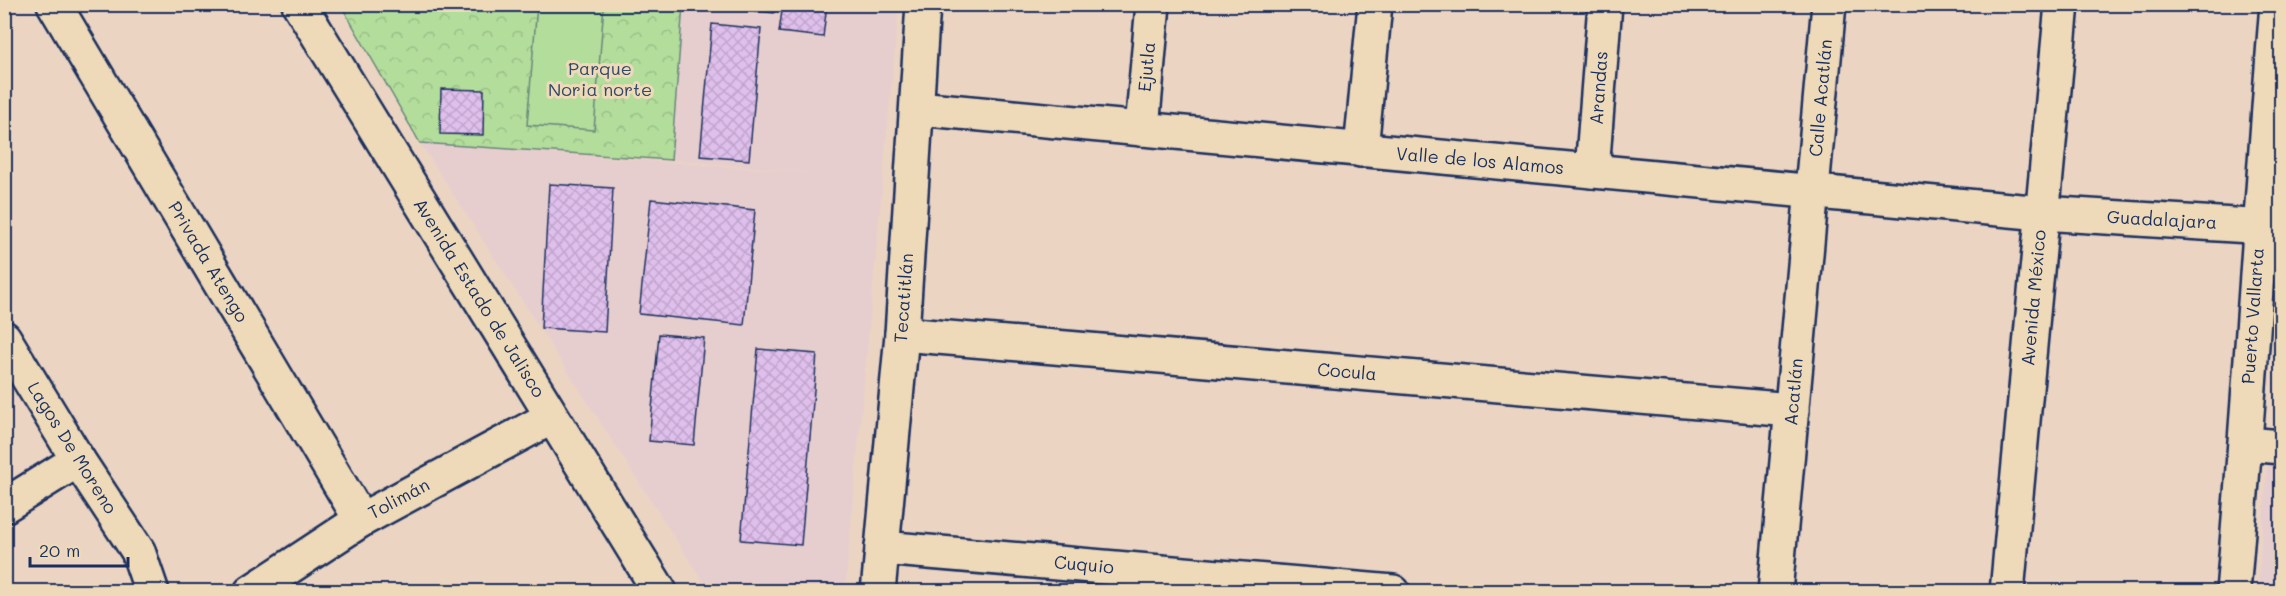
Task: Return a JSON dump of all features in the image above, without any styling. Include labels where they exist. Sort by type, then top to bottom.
[{"type":"street","name":"Privada Atengo","points":[[54,4],[361,520]]},
{"type":"street","name":"Avenida Estado de Jalisco","points":[[299,4],[660,591]]},
{"type":"street","name":"Tecatitlán","points":[[879,591],[902,334],[923,4]]},
{"type":"street","name":"Ejutla","points":[[1142,129],[1153,4]]},
{"type":"street","points":[[1361,150],[1375,4]]},
{"type":"street","name":"Arandas","points":[[1592,171],[1605,4]]},
{"type":"street","name":"Calle Acatlán","points":[[1813,192],[1829,4]]},
{"type":"street","name":"Avenida México","points":[[2007,591],[2062,4]]},
{"type":"street","name":"Puerto Vallarta","points":[[2233,591],[2246,444],[2270,227],[2278,15]]},
{"type":"street","name":"Valle de los Alamos","points":[[917,108],[2042,213]]},
{"type":"street","name":"Acatlán","points":[[1775,591],[1813,192]]},
{"type":"street","name":"Guadalajara","points":[[2042,213],[2270,227]]},
{"type":"street","name":"Cocula","points":[[902,334],[1792,410]]},
{"type":"street","name":"Lagos De Moreno","points":[[4,338],[78,460],[138,551],[152,591]]},
{"type":"street","name":"Tolimán","points":[[252,591],[361,520],[552,417]]},
{"type":"street","points":[[2246,444],[2282,447]]},
{"type":"street","points":[[4,506],[78,460]]},
{"type":"street","name":"Cuquio","points":[[882,548],[1393,591]]},
{"type":"shaded area","points":[[683,5],[899,5],[845,591],[709,591],[420,143],[815,173],[671,160]]},
{"type":"shaded area","points":[[2281,454],[2281,591],[2257,592],[2267,467]]},
{"type":"green space","name":"Parque Noria norte","points":[[341,5],[683,5],[671,160],[420,143]]},
{"type":"green space","points":[[537,5],[604,5],[594,130],[527,125]]},
{"type":"building","points":[[723,4],[775,4],[774,13],[722,7]]},
{"type":"building","points":[[783,4],[827,4],[823,37],[779,32]]},
{"type":"building","points":[[712,24],[761,29],[749,160],[700,156]]},
{"type":"building","points":[[441,89],[484,90],[483,135],[440,134]]},
{"type":"building","points":[[549,184],[613,188],[605,332],[541,328]]},
{"type":"building","points":[[651,199],[755,210],[744,325],[639,314]]},
{"type":"building","points":[[659,334],[704,338],[694,445],[649,441]]},
{"type":"building","points":[[758,349],[817,354],[801,545],[741,540]]}]
